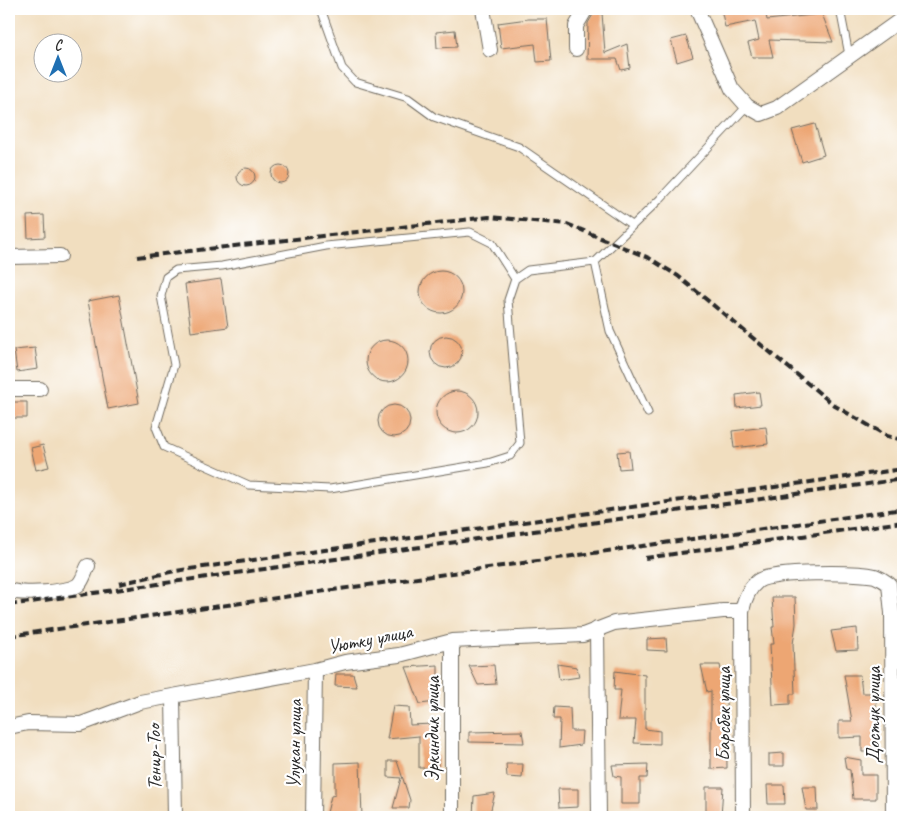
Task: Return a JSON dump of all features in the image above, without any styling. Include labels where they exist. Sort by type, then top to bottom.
[{"type":"street","points":[[483,9],[490,50]]},
{"type":"street","points":[[576,49],[576,26],[586,9]]},
{"type":"street","points":[[697,9],[732,89],[747,106],[761,114],[777,108],[903,18]]},
{"type":"street","points":[[9,257],[60,256]]},
{"type":"street","points":[[9,390],[40,389]]},
{"type":"street","points":[[9,590],[35,592],[69,589],[79,585],[88,566]]},
{"type":"street","name":"Достук улица","points":[[742,611],[744,600],[758,580],[776,574],[856,574],[876,576],[889,584],[892,613],[893,817]]},
{"type":"street","name":"Уютку улица","points":[[9,727],[28,723],[81,724],[140,702],[315,670],[345,662],[399,655],[452,641],[583,635],[614,623],[723,611],[742,611]]},
{"type":"street","name":"Барсбек улица","points":[[742,611],[743,817]]},
{"type":"street","points":[[597,629],[599,817]]},
{"type":"street","name":"Эркиндик улица","points":[[452,641],[452,817]]},
{"type":"street","name":"Улукан улица","points":[[313,817],[315,670]]},
{"type":"street","name":"Тенир-Тоо","points":[[173,696],[175,817]]},
{"type":"lane","points":[[321,9],[342,68],[355,82],[408,98],[434,117],[519,147],[632,225]]},
{"type":"lane","points":[[840,9],[849,55]]},
{"type":"lane","points":[[515,279],[492,243],[470,232],[326,246],[222,266],[176,270],[166,277],[161,296],[174,365],[156,427],[164,447],[249,484],[330,490],[488,463],[510,456],[520,443],[508,300],[515,279],[528,270],[596,262],[632,225],[660,200],[747,106]]},
{"type":"lane","points":[[596,262],[610,331],[648,413]]},
{"type":"building","points":[[721,9],[765,9],[767,20],[822,14],[833,42],[769,40],[773,57],[752,57],[748,43],[759,40],[755,21],[725,27]]},
{"type":"building","points":[[594,13],[602,13],[605,53],[627,44],[630,68],[621,70],[617,59],[587,59],[588,23]]},
{"type":"building","points":[[528,19],[547,19],[551,61],[537,62],[535,44],[501,48],[498,23]]},
{"type":"building","points":[[455,30],[457,47],[437,48],[436,32]]},
{"type":"building","points":[[686,36],[693,57],[677,62],[671,40]]},
{"type":"building","points":[[815,124],[824,155],[802,162],[792,130]]},
{"type":"building","points":[[276,165],[284,165],[289,170],[287,181],[276,183],[271,178],[271,170]]},
{"type":"building","points":[[246,168],[254,173],[255,177],[250,185],[246,186],[238,181],[237,177],[242,169]]},
{"type":"building","points":[[44,215],[45,237],[28,238],[27,216]]},
{"type":"building","points":[[445,271],[453,274],[459,280],[462,292],[459,304],[453,310],[437,313],[429,310],[423,304],[420,288],[423,280],[429,274]]},
{"type":"building","points":[[221,279],[228,327],[191,332],[185,284]]},
{"type":"building","points":[[119,295],[139,403],[108,409],[88,301]]},
{"type":"building","points":[[446,336],[458,340],[462,352],[458,364],[446,368],[434,364],[430,352],[434,340]]},
{"type":"building","points":[[391,340],[399,343],[405,349],[408,361],[405,373],[399,379],[383,382],[375,379],[369,373],[366,357],[369,349],[375,343]]},
{"type":"building","points":[[35,348],[38,369],[17,372],[14,350]]},
{"type":"building","points":[[461,391],[469,394],[475,400],[478,412],[475,424],[469,430],[453,433],[445,430],[439,424],[436,408],[439,400],[445,394]]},
{"type":"building","points":[[759,392],[761,405],[737,408],[736,395]]},
{"type":"building","points":[[9,402],[27,402],[27,418],[9,418]]},
{"type":"building","points":[[394,405],[406,409],[410,421],[406,433],[394,437],[382,433],[378,421],[382,409]]},
{"type":"building","points":[[766,427],[768,444],[734,448],[732,431]]},
{"type":"building","points":[[43,445],[49,467],[36,470],[31,448]]},
{"type":"building","points":[[629,451],[631,468],[619,469],[617,452]]},
{"type":"building","points":[[772,597],[795,597],[796,624],[793,644],[795,694],[790,694],[790,704],[773,705],[770,644],[774,644]]},
{"type":"building","points":[[857,628],[858,650],[836,651],[831,631]]},
{"type":"building","points":[[666,638],[667,651],[647,650],[647,639]]},
{"type":"building","points":[[557,664],[577,667],[579,677],[559,680]]},
{"type":"building","points":[[438,665],[438,683],[434,683],[436,702],[420,704],[406,667]]},
{"type":"building","points":[[494,665],[496,684],[478,685],[469,666]]},
{"type":"building","points":[[701,665],[720,665],[726,694],[727,768],[711,769],[711,691],[707,692]]},
{"type":"building","points":[[615,671],[645,675],[645,729],[660,731],[660,744],[634,743],[636,720],[618,720],[621,690],[614,690]]},
{"type":"building","points":[[336,674],[353,674],[357,687],[335,686]]},
{"type":"building","points":[[844,675],[860,675],[862,693],[876,693],[877,752],[862,752],[862,737],[839,738],[839,721],[852,721]]},
{"type":"building","points":[[393,706],[409,707],[410,725],[433,724],[434,736],[431,736],[431,756],[438,756],[438,768],[419,768],[419,736],[387,739]]},
{"type":"building","points":[[554,707],[570,708],[571,731],[582,731],[581,745],[559,748],[560,719],[553,719]]},
{"type":"building","points":[[522,731],[524,743],[469,742],[469,732]]},
{"type":"building","points":[[784,753],[784,766],[769,766],[769,754]]},
{"type":"building","points":[[844,757],[861,760],[861,775],[876,775],[876,799],[853,799],[850,770],[846,769]]},
{"type":"building","points":[[388,761],[397,761],[410,800],[409,808],[393,808],[401,778],[388,777]]},
{"type":"building","points":[[360,762],[362,817],[326,817],[331,796],[335,795],[335,763]]},
{"type":"building","points":[[506,764],[523,764],[522,778],[507,777]]},
{"type":"building","points":[[648,764],[647,778],[640,778],[640,804],[621,804],[621,777],[614,776],[612,765]]},
{"type":"building","points":[[767,785],[784,785],[785,804],[768,804]]},
{"type":"building","points":[[706,787],[723,787],[721,817],[706,817]]},
{"type":"building","points":[[802,787],[817,787],[818,810],[806,810]]},
{"type":"building","points":[[558,789],[578,789],[578,807],[559,808]]},
{"type":"building","points":[[495,793],[489,817],[473,817],[474,796]]},
{"type":"railway","points":[[137,257],[489,217],[567,224],[649,258],[678,276],[835,406],[887,436],[903,440]]},
{"type":"railway","points":[[119,584],[175,571],[903,469]]},
{"type":"railway","points":[[9,605],[903,479]]},
{"type":"railway","points":[[9,636],[903,509]]},
{"type":"railway","points":[[645,558],[903,522]]}]
